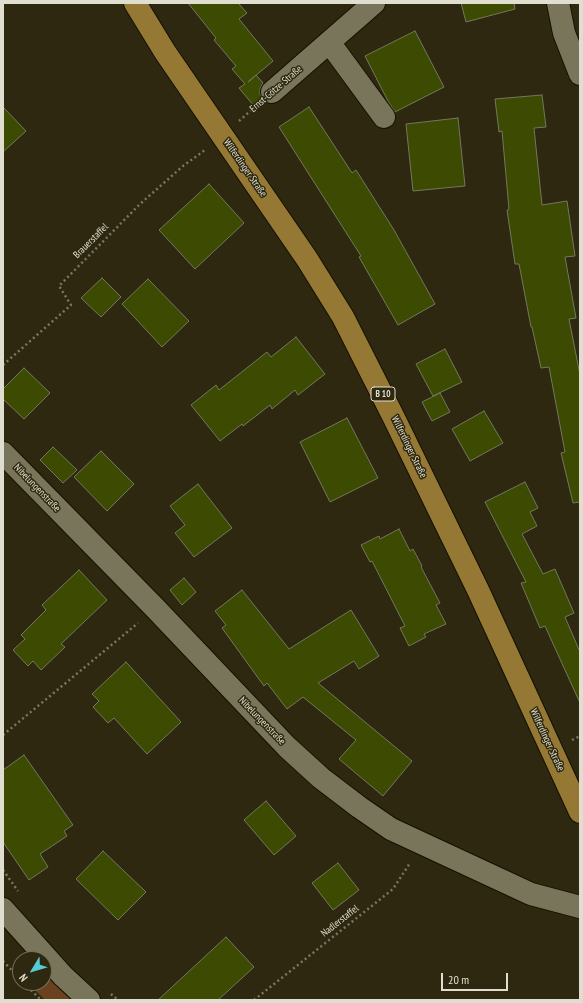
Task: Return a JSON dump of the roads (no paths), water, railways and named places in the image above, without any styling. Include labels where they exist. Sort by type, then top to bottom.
[{"type":"main road","name":"Wilferdinger Straße","points":[[135,3],[165,52],[307,259],[343,317],[394,416],[478,590],[580,812]]},
{"type":"street","name":"Ernst-Götze-Straße","points":[[272,92],[374,3]]},
{"type":"street","points":[[558,3],[564,33],[580,74]]},
{"type":"street","points":[[329,42],[384,117]]},
{"type":"street","name":"Nibelungenstraße","points":[[3,453],[155,608],[287,747],[321,778],[358,808],[391,829],[531,894],[580,907]]},
{"type":"street","points":[[3,910],[63,976],[89,1000]]}]
